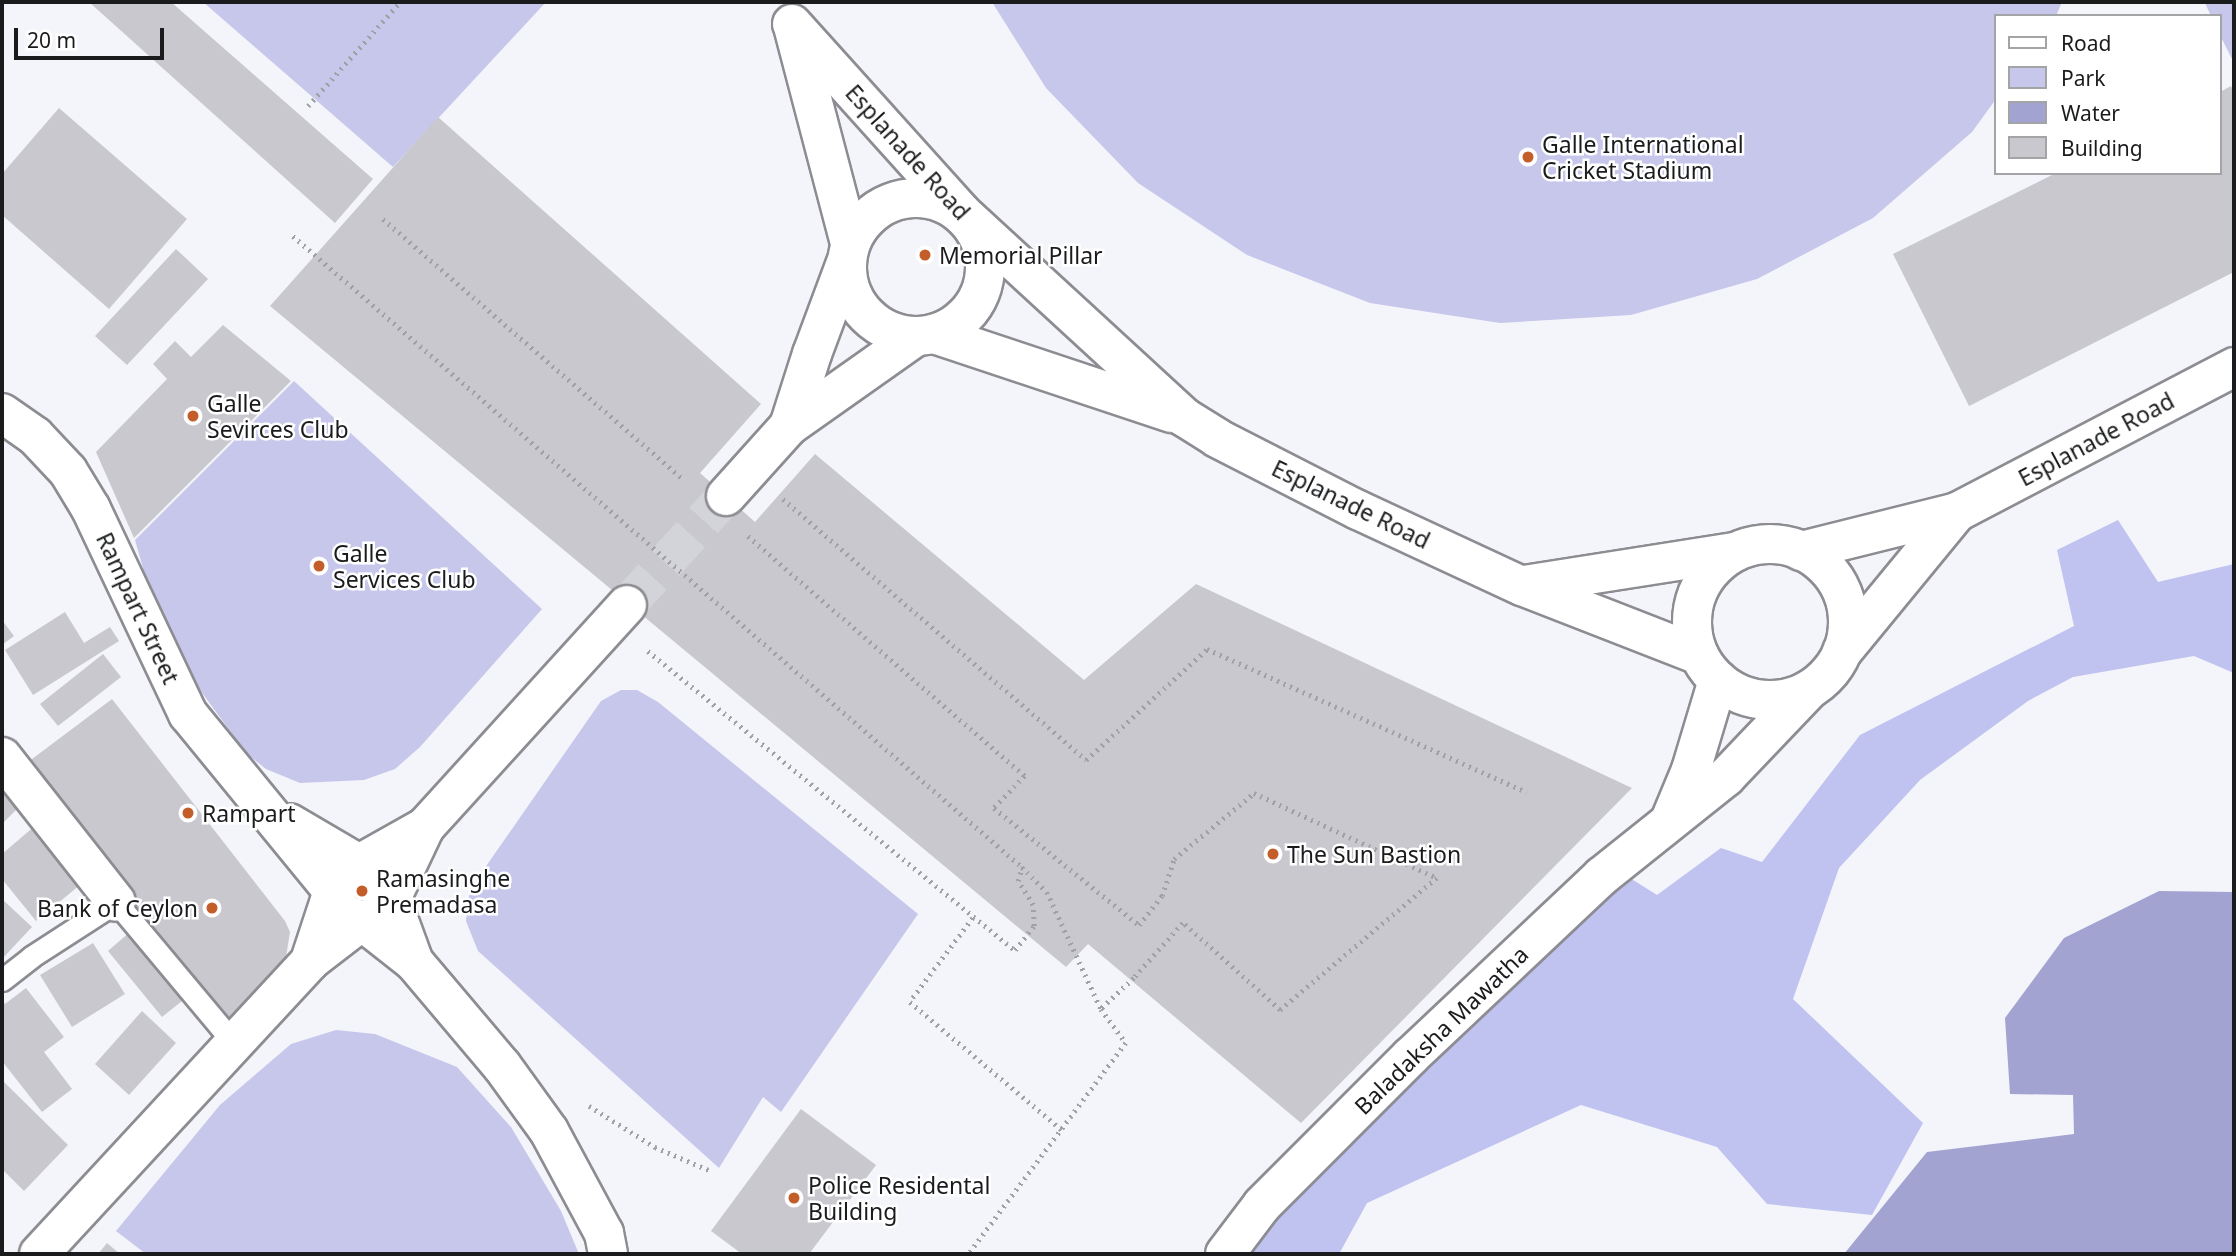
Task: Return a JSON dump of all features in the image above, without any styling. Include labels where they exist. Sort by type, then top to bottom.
[{"type":"street","name":"Esplanade Road","points":[[788,13],[961,212],[1184,417],[1217,438],[1358,510],[1708,668]]},
{"type":"street","name":"Esplanade Road","points":[[788,13],[849,252]]},
{"type":"street","points":[[726,496],[789,426],[925,336],[965,316],[982,285],[985,256],[972,226],[961,212],[929,199],[912,197],[881,207],[868,217],[849,252],[789,426]]},
{"type":"street","points":[[849,252],[851,288],[865,313],[879,325],[925,336]]},
{"type":"street","name":"Esplanade Road","points":[[925,336],[1184,417]]},
{"type":"street","name":"Esplanade Road","points":[[1801,551],[1957,512],[2234,367]]},
{"type":"street","name":"Rampart Street","points":[[2,413],[35,436],[68,471],[90,509],[188,714],[267,811],[346,878]]},
{"type":"street","name":"Esplanade Road","points":[[1842,652],[1957,512]]},
{"type":"street","points":[[1522,586],[1735,552],[1757,544],[1780,544],[1801,551],[1821,563],[1829,572],[1846,605],[1847,628],[1842,652],[1830,672],[1808,691],[1786,698],[1761,700],[1738,693],[1708,668],[1692,632],[1692,607],[1701,584],[1715,565],[1735,552]]},
{"type":"street","points":[[39,1254],[310,961],[376,910],[425,827],[619,614]]},
{"type":"street","name":"Baladaksha Mawatha","points":[[1671,820],[1691,770],[1708,668]]},
{"type":"street","name":"Baladaksha Mawatha","points":[[1225,1254],[1262,1205],[1411,1056],[1602,876],[1726,777],[1808,691]]},
{"type":"street","points":[[2,757],[116,902]]},
{"type":"street","points":[[376,910],[344,915],[334,901],[346,878],[425,827]]},
{"type":"street","points":[[310,961],[346,878]]},
{"type":"street","points":[[376,910],[414,962],[502,1066],[549,1131],[604,1233],[608,1254]]},
{"type":"lane","points":[[2,980],[116,902],[234,1043]]},
{"type":"path","points":[[307,106],[400,2]]},
{"type":"path","points":[[293,236],[1022,867],[1047,892],[1101,1009],[1126,1043],[970,1254]]},
{"type":"path","points":[[782,499],[1086,760],[1207,649],[1527,792]]},
{"type":"path","points":[[619,614],[973,918],[1015,950],[1034,926],[1033,905],[1018,881],[1022,867]]},
{"type":"path","points":[[1026,776],[994,808],[1139,925],[1162,896],[1174,859],[1254,793],[1437,878],[1280,1010],[1183,923],[1134,978],[1101,1009]]},
{"type":"path","points":[[973,918],[910,1002],[1062,1130]]},
{"type":"path","points":[[585,1104],[655,1147],[711,1171]]},
{"type":"green space","points":[[203,2],[546,2],[393,167]]},
{"type":"green space","name":"Galle International Cricket Stadium","points":[[992,2],[2062,2],[2057,14],[1994,14],[1994,102],[1972,132],[1873,218],[1757,279],[1631,315],[1500,323],[1370,303],[1247,255],[1138,183],[1046,88]]},
{"type":"green space","points":[[2234,2],[2234,63],[2222,39],[2222,14],[2210,14],[2205,3]]},
{"type":"green space","name":"Galle Services Club","points":[[294,381],[542,609],[420,747],[395,769],[364,780],[300,783],[266,769],[246,753],[184,668],[150,593],[135,540]]},
{"type":"green space","points":[[621,690],[637,690],[658,702],[918,914],[781,1112],[763,1097],[719,1168],[478,951],[466,921],[469,896],[482,872],[601,701]]},
{"type":"green space","points":[[336,1030],[375,1034],[457,1067],[511,1127],[561,1211],[579,1254],[146,1254],[116,1231],[220,1105],[291,1044]]},
{"type":"shaded area","points":[[2118,520],[2158,582],[2234,564],[2234,673],[2194,656],[2073,677],[2028,701],[1920,780],[1839,868],[1793,999],[1923,1123],[1872,1215],[1767,1204],[1717,1147],[1581,1105],[1367,1203],[1339,1254],[1244,1254],[1415,1066],[1630,878],[1657,895],[1721,848],[1762,862],[1860,735],[2074,626],[2057,550]]},
{"type":"water","points":[[2159,891],[2234,892],[2234,1254],[1844,1254],[1927,1152],[2074,1134],[2073,1095],[2010,1094],[2005,1018],[2064,938]]},
{"type":"building","points":[[89,2],[171,2],[373,179],[335,223]]},
{"type":"building","points":[[2231,86],[2234,93],[2234,272],[1969,406],[1893,254],[2052,175],[2222,175],[2222,91]]},
{"type":"building","points":[[59,108],[187,219],[109,309],[2,215],[2,174]]},
{"type":"building","points":[[438,117],[761,404],[700,473],[755,522],[815,454],[1084,680],[1196,584],[1632,788],[1301,1123],[1088,944],[1066,967],[270,306]]},
{"type":"building","points":[[176,249],[208,279],[127,365],[95,336]]},
{"type":"building","name":"Galle Sevirces Club","points":[[223,325],[291,381],[134,538],[96,452],[167,379],[153,364],[175,341],[191,357]]},
{"type":"building","points":[[65,612],[84,643],[110,627],[119,641],[33,695],[5,650]]},
{"type":"building","points":[[2,620],[14,636],[2,645]]},
{"type":"building","points":[[103,654],[121,677],[58,726],[40,704]]},
{"type":"building","points":[[112,699],[285,921],[290,932],[286,957],[227,1023],[20,768]]},
{"type":"building","points":[[2,774],[27,799],[2,824]]},
{"type":"building","points":[[43,819],[91,876],[36,921],[2,879],[2,854]]},
{"type":"building","points":[[2,899],[32,927],[2,959]]},
{"type":"building","points":[[132,930],[187,997],[162,1017],[108,951]]},
{"type":"building","points":[[93,943],[125,994],[72,1027],[40,975]]},
{"type":"building","points":[[26,988],[64,1037],[44,1052],[72,1089],[42,1112],[2,1061],[2,1000],[5,1004]]},
{"type":"building","points":[[142,1011],[176,1043],[129,1095],[95,1064]]},
{"type":"building","points":[[2,1080],[68,1145],[24,1191],[2,1169]]},
{"type":"building","name":"Police Residental Building","points":[[801,1109],[876,1165],[809,1254],[742,1254],[711,1231]]},
{"type":"building","points":[[107,1243],[120,1254],[98,1254]]},
{"type":"tunnel","points":[[627,605],[726,496]]},
{"type":"place","name":"Galle International Cricket Stadium","points":[[1528,157]]},
{"type":"place","name":"Memorial Pillar","points":[[925,255]]},
{"type":"place","name":"Galle Sevirces Club","points":[[193,416]]},
{"type":"place","name":"Galle Services Club","points":[[319,566]]},
{"type":"place","name":"Rampart","points":[[188,813]]},
{"type":"place","name":"The Sun Bastion","points":[[1273,854]]},
{"type":"place","name":"Ramasinghe Premadasa","points":[[362,891]]},
{"type":"place","name":"Bank of Ceylon","points":[[212,908]]},
{"type":"place","name":"Police Residental Building","points":[[794,1198]]}]
